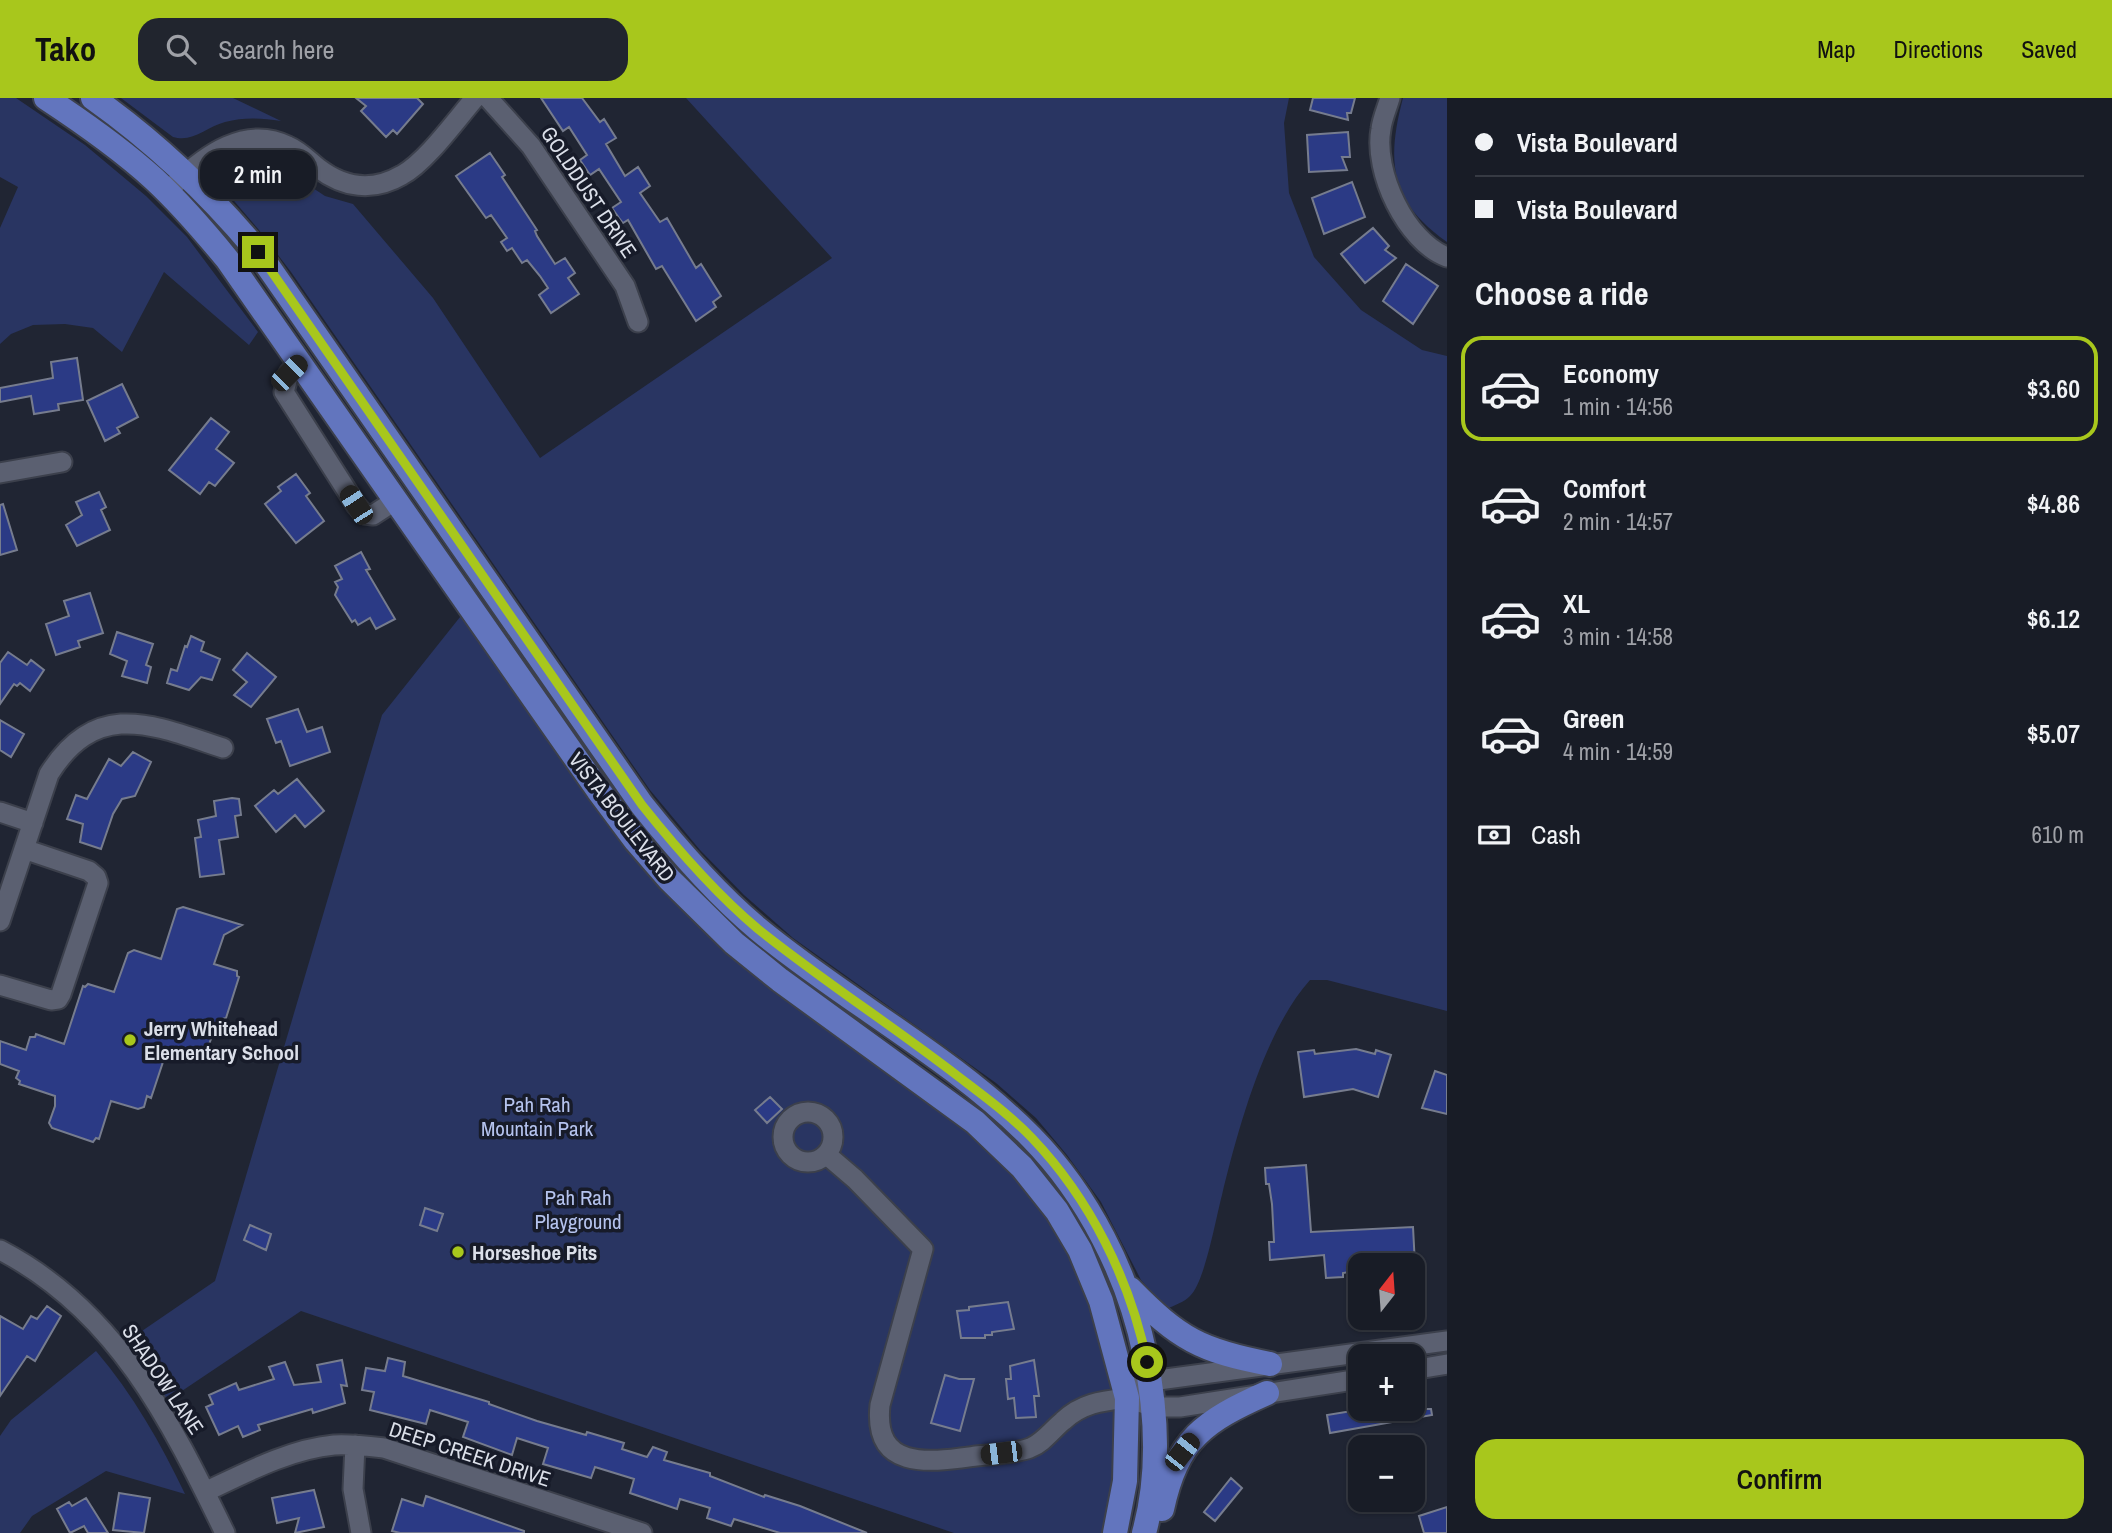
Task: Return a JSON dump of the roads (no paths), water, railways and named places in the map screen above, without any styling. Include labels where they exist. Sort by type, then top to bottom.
[{"type":"main road","name":"VISTA BOULEVARD","points":[[46,98],[125,154],[191,216],[227,259],[598,790],[668,879],[734,943],[780,980],[975,1122],[1022,1167],[1057,1211],[1080,1250],[1101,1301],[1128,1398],[1125,1481],[1115,1533]]},
{"type":"main road","name":"VISTA BOULEVARD","points":[[93,98],[158,147],[186,173],[223,210],[258,252],[642,805],[677,848],[758,929],[1004,1111],[1067,1179],[1086,1208],[1122,1281],[1143,1344],[1151,1381],[1156,1433],[1144,1533]]},
{"type":"main road","points":[[1122,1281],[1149,1309],[1185,1338],[1220,1353],[1270,1364]]},
{"type":"main road","points":[[1155,1533],[1174,1466],[1193,1438],[1227,1411],[1267,1393]]},
{"type":"street","points":[[167,192],[186,173],[220,148],[231,143],[261,139],[275,141],[298,151],[341,183],[353,186],[394,180],[413,168],[475,98]]},
{"type":"street","name":"GOLDDUST DRIVE","points":[[488,98],[531,146],[625,286],[638,322]]},
{"type":"street","points":[[1390,98],[1380,131],[1382,168],[1392,196],[1412,230],[1447,257]]},
{"type":"street","points":[[300,362],[289,373],[284,392],[360,511],[373,515],[396,500]]},
{"type":"street","points":[[0,472],[62,462]]},
{"type":"street","points":[[0,921],[49,774],[59,758],[72,745],[87,734],[125,723],[144,724],[223,748]]},
{"type":"street","points":[[0,812],[33,823]]},
{"type":"street","points":[[0,985],[51,1000],[58,999],[98,883],[89,871],[24,849]]},
{"type":"street","points":[[827,1154],[923,1249],[880,1405],[880,1428],[892,1450],[907,1459],[928,1462],[1020,1451],[1037,1445],[1062,1421],[1080,1408],[1095,1402],[1128,1398],[1154,1407],[1180,1407],[1348,1381]]},
{"type":"street","name":"SHADOW LANE","points":[[0,1251],[45,1277],[76,1302],[123,1352],[157,1403],[225,1533]]},
{"type":"street","points":[[1128,1398],[1137,1387],[1151,1381],[1447,1341]]},
{"type":"street","points":[[1425,1368],[1447,1364]]},
{"type":"street","points":[[355,1445],[353,1489],[361,1533]]},
{"type":"street","name":"DEEP CREEK DRIVE","points":[[205,1492],[308,1450],[355,1445],[384,1448],[642,1533]]},
{"type":"place","name":"Jerry Whitehead Elementary School","points":[[130,1040]]},
{"type":"place","name":"Horseshoe Pits","points":[[458,1252]]},
{"type":"park label","name":"Pah Rah Mountain Park","points":[[537,1116]]},
{"type":"park label","name":"Pah Rah Playground","points":[[578,1209]]}]
